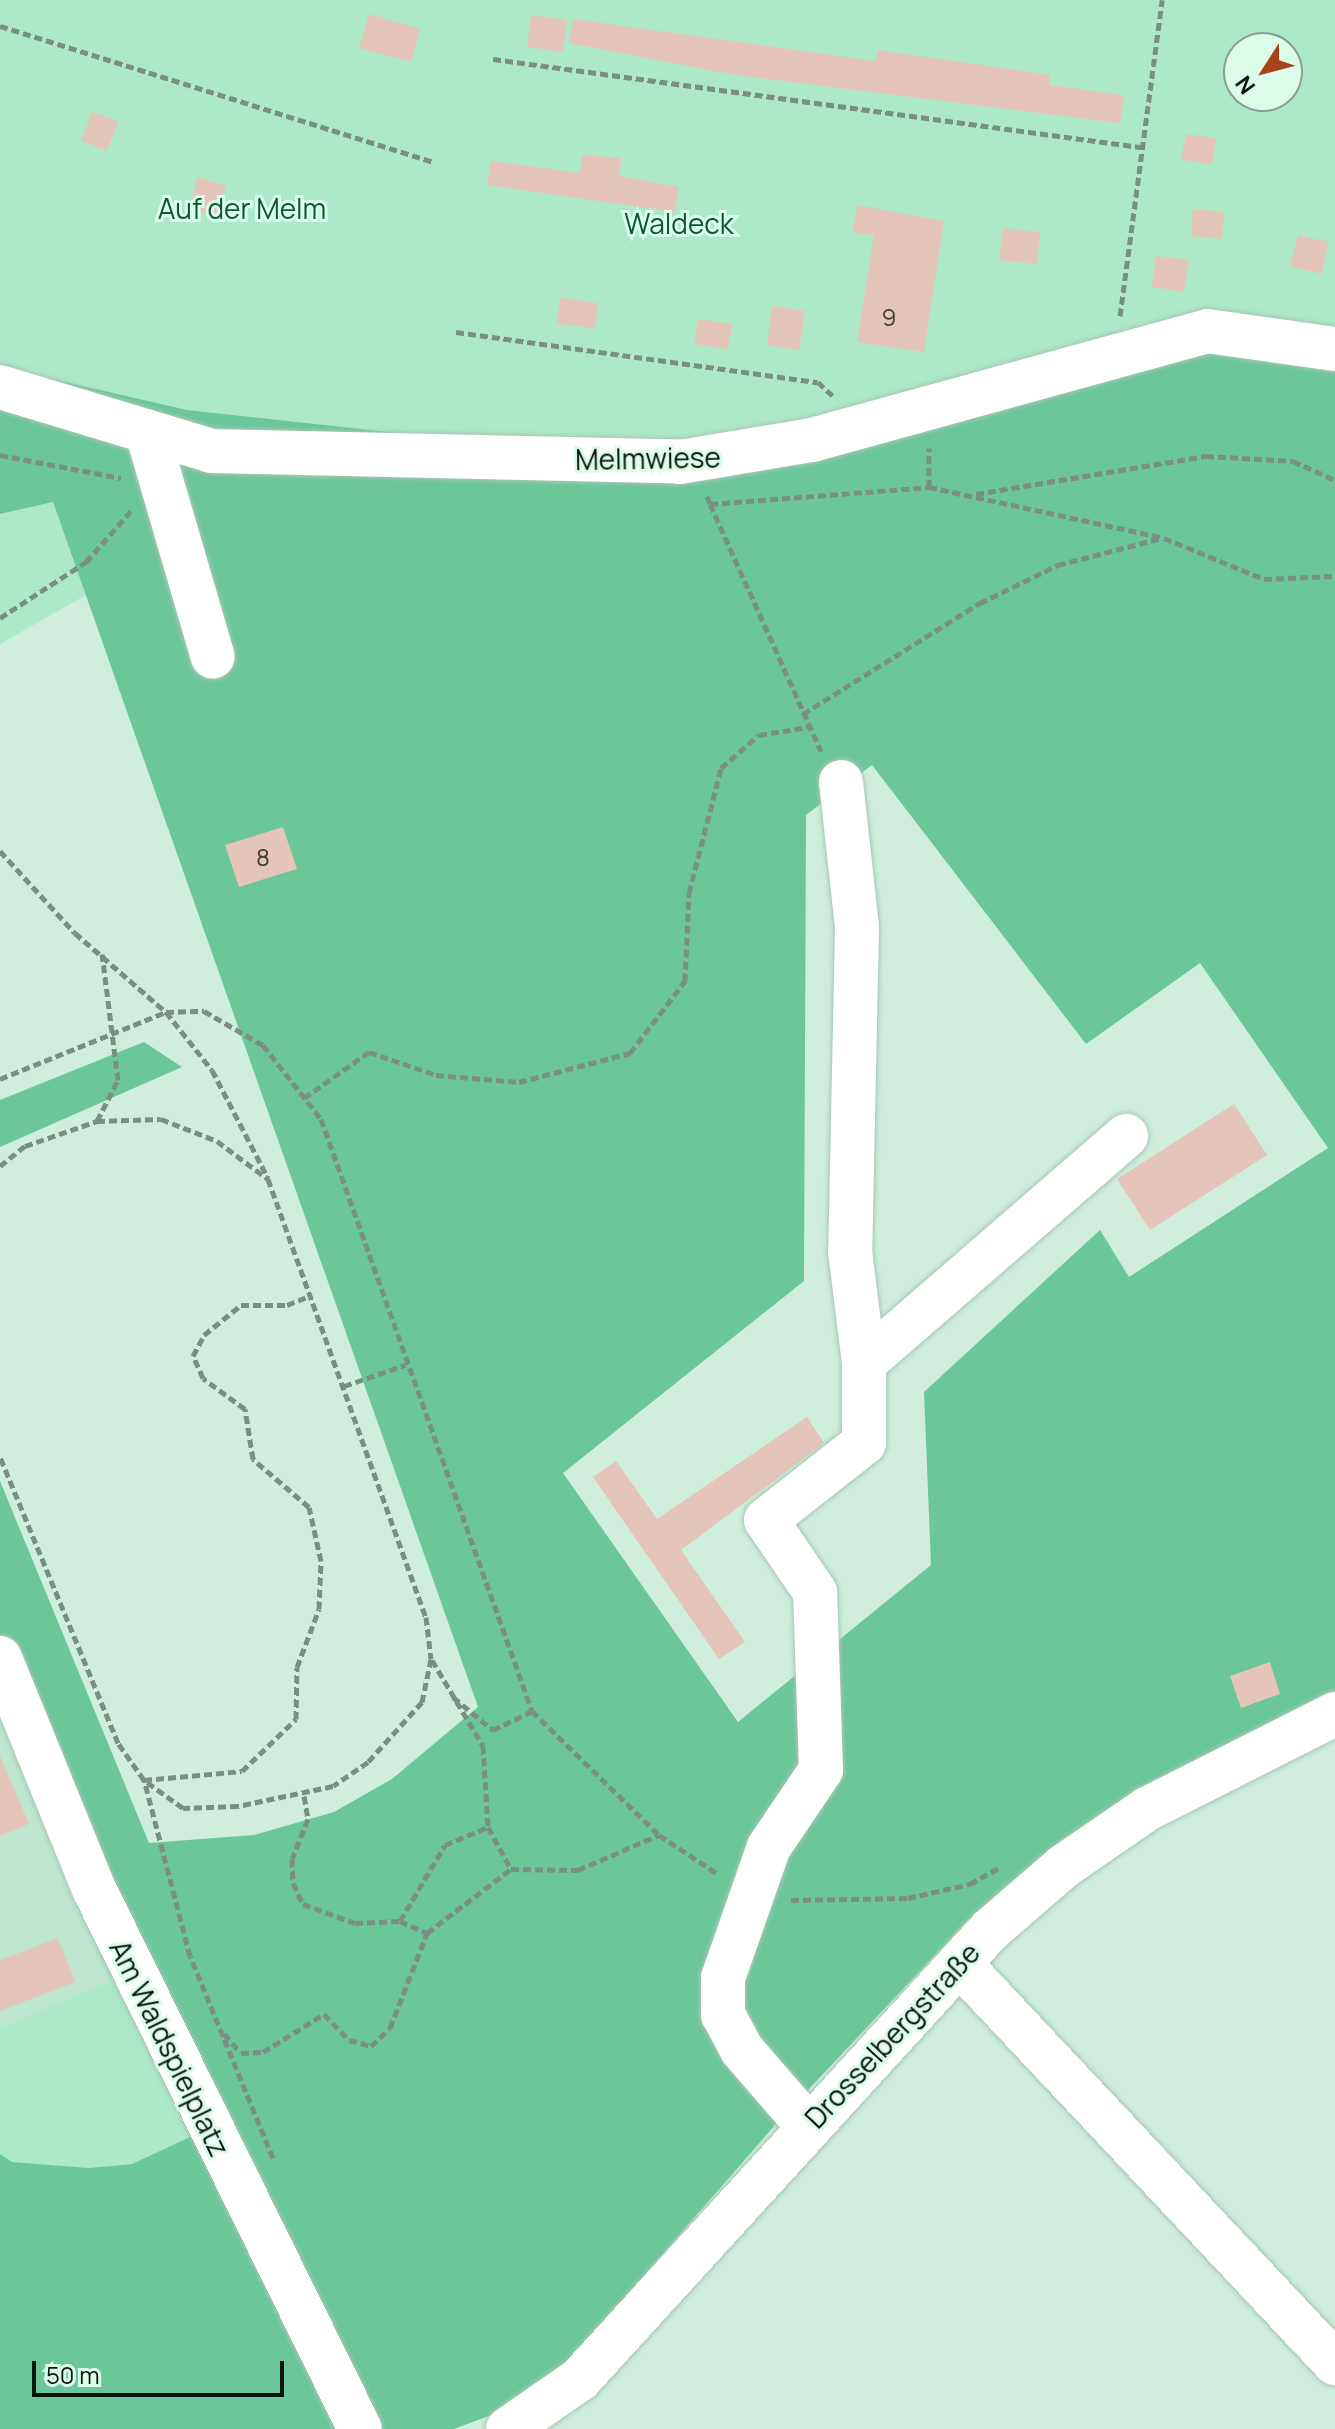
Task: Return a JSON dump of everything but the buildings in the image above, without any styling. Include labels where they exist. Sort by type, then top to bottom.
[{"type":"street","name":"Melmwiese","points":[[0,387],[212,451],[699,477],[812,440],[1207,331],[1335,349]]},
{"type":"street","points":[[147,432],[213,657]]},
{"type":"street","points":[[807,2125],[742,2050],[723,2015],[723,1978],[769,1847],[821,1770],[825,1721],[815,1592],[766,1520],[864,1443],[864,1363],[850,1251],[857,928],[841,782]]},
{"type":"street","points":[[864,1363],[1126,1136]]},
{"type":"street","name":"Am Waldspielplatz","points":[[0,1658],[94,1889],[360,2429]]},
{"type":"street","name":"Drosselbergstraße","points":[[508,2429],[580,2379],[807,2125],[960,1964],[1064,1866],[1147,1809],[1335,1714]]},
{"type":"street","points":[[960,1964],[1335,2363]]},
{"type":"path","points":[[1115,354],[1140,147],[1162,0]]},
{"type":"path","points":[[0,26],[433,162]]},
{"type":"path","points":[[493,59],[1140,147]]},
{"type":"path","points":[[456,332],[818,382],[834,397],[849,393]]},
{"type":"path","points":[[0,455],[138,479],[147,432]]},
{"type":"path","points":[[971,494],[1206,456],[1293,461],[1335,480]]},
{"type":"path","points":[[699,477],[812,737]]},
{"type":"path","points":[[699,477],[710,504]]},
{"type":"path","points":[[710,504],[929,487],[971,494],[1041,517],[1164,538],[1264,579],[1335,576]]},
{"type":"path","points":[[0,618],[110,542],[136,493]]},
{"type":"path","points":[[803,714],[1006,590],[1058,565],[1164,538]]},
{"type":"path","points":[[304,1098],[369,1052],[436,1075],[519,1082],[630,1053],[685,981],[689,893],[721,768],[759,735],[808,727]]},
{"type":"path","points":[[0,851],[102,954],[166,1012],[212,1070],[268,1179],[405,1549],[431,1659],[449,1694],[483,1746],[488,1827],[511,1869]]},
{"type":"path","points":[[97,1121],[118,1080],[108,1035],[102,954]]},
{"type":"path","points":[[0,1079],[166,1012],[204,1011],[263,1045],[321,1119],[405,1365],[532,1711],[659,1835],[753,1892],[864,1903],[970,1884],[1005,1865]]},
{"type":"path","points":[[0,1166],[25,1146],[97,1121],[161,1119],[217,1141],[268,1179]]},
{"type":"path","points":[[144,1780],[242,1771],[296,1719],[297,1667],[319,1609],[321,1561],[309,1507],[253,1459],[245,1409],[203,1378],[193,1356],[204,1335],[241,1305],[287,1305],[310,1296]]},
{"type":"path","points":[[344,1386],[405,1365]]},
{"type":"path","points":[[0,1456],[91,1690],[144,1780],[190,1956],[280,2174]]},
{"type":"path","points":[[144,1780],[183,1808],[304,1796],[368,1762],[403,1729],[422,1702],[431,1659]]},
{"type":"path","points":[[449,1694],[493,1730],[532,1711]]},
{"type":"path","points":[[304,1796],[308,1819],[292,1859],[303,1904],[355,1923],[400,1921],[427,1933]]},
{"type":"path","points":[[400,1921],[445,1845],[488,1827]]},
{"type":"path","points":[[221,2031],[241,2053],[263,2052],[324,2014],[349,2040],[371,2046],[390,2028],[427,1933],[511,1869],[578,1870],[659,1835]]},
{"type":"shaded area","points":[[0,1714],[109,1981],[0,2028]]},
{"type":"green space","name":"Waldeck","points":[[0,0],[1335,0],[1335,335],[744,442],[397,433],[187,410],[65,387],[0,367]]},
{"type":"green space","points":[[1335,335],[1335,1692],[1108,1818],[969,1919],[775,2125],[559,2373],[502,2411],[454,2429],[0,2429],[0,2154],[12,2162],[89,2168],[132,2164],[190,2137],[0,1696],[0,1481],[149,1843],[254,1835],[334,1812],[392,1779],[478,1707],[53,502],[0,514],[0,367],[187,410],[397,433],[744,442],[1116,339]],"holes":[[[872,765],[1086,1044],[1200,963],[1328,1148],[1129,1277],[1100,1230],[924,1392],[931,1565],[738,1722],[563,1473],[804,1281],[806,815]]]},
{"type":"green space","points":[[53,502],[86,595],[0,644],[0,514]]},
{"type":"green space","points":[[144,1042],[182,1067],[0,1147],[0,1100]]},
{"type":"green space","points":[[0,1714],[190,2137],[132,2164],[89,2168],[12,2162],[0,2154],[0,2028],[109,1981]]},
{"type":"park label","name":"Auf der Melm","points":[[242,208]]}]
